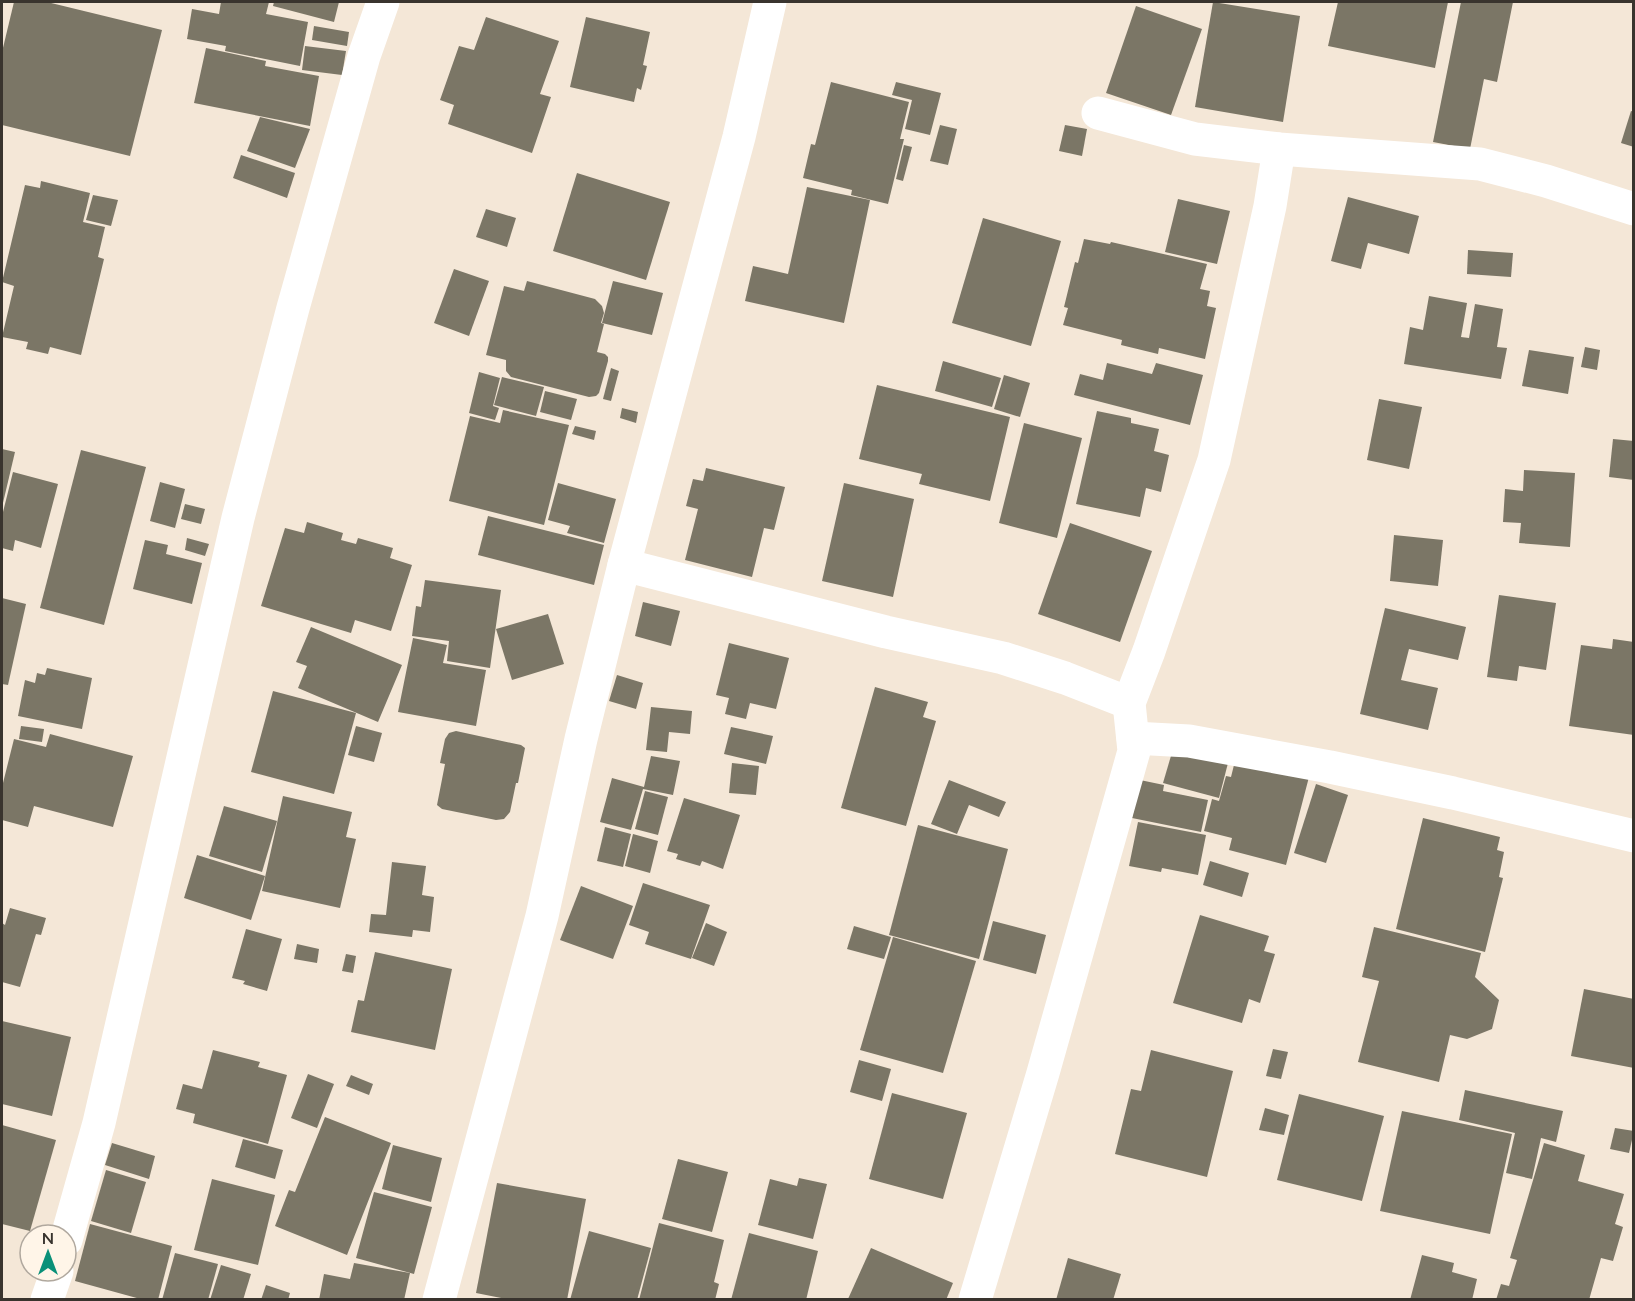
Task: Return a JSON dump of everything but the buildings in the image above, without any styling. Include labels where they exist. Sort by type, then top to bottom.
[{"type":"street","points":[[71,1223],[99,1123],[238,518],[360,67],[383,2]]},
{"type":"street","points":[[439,1299],[542,916],[581,739],[624,565],[739,137],[770,2]]},
{"type":"street","points":[[1098,113],[1195,139],[1279,149],[1480,164],[1546,181],[1634,209]]},
{"type":"street","points":[[975,1299],[1134,751],[1129,703],[1214,460],[1270,206],[1279,149]]},
{"type":"street","points":[[624,565],[886,632],[1003,658],[1065,678],[1129,703]]},
{"type":"street","points":[[1133,738],[1189,741],[1330,767],[1453,793],[1634,836]]},
{"type":"street","points":[[47,1299],[53,1283]]}]
